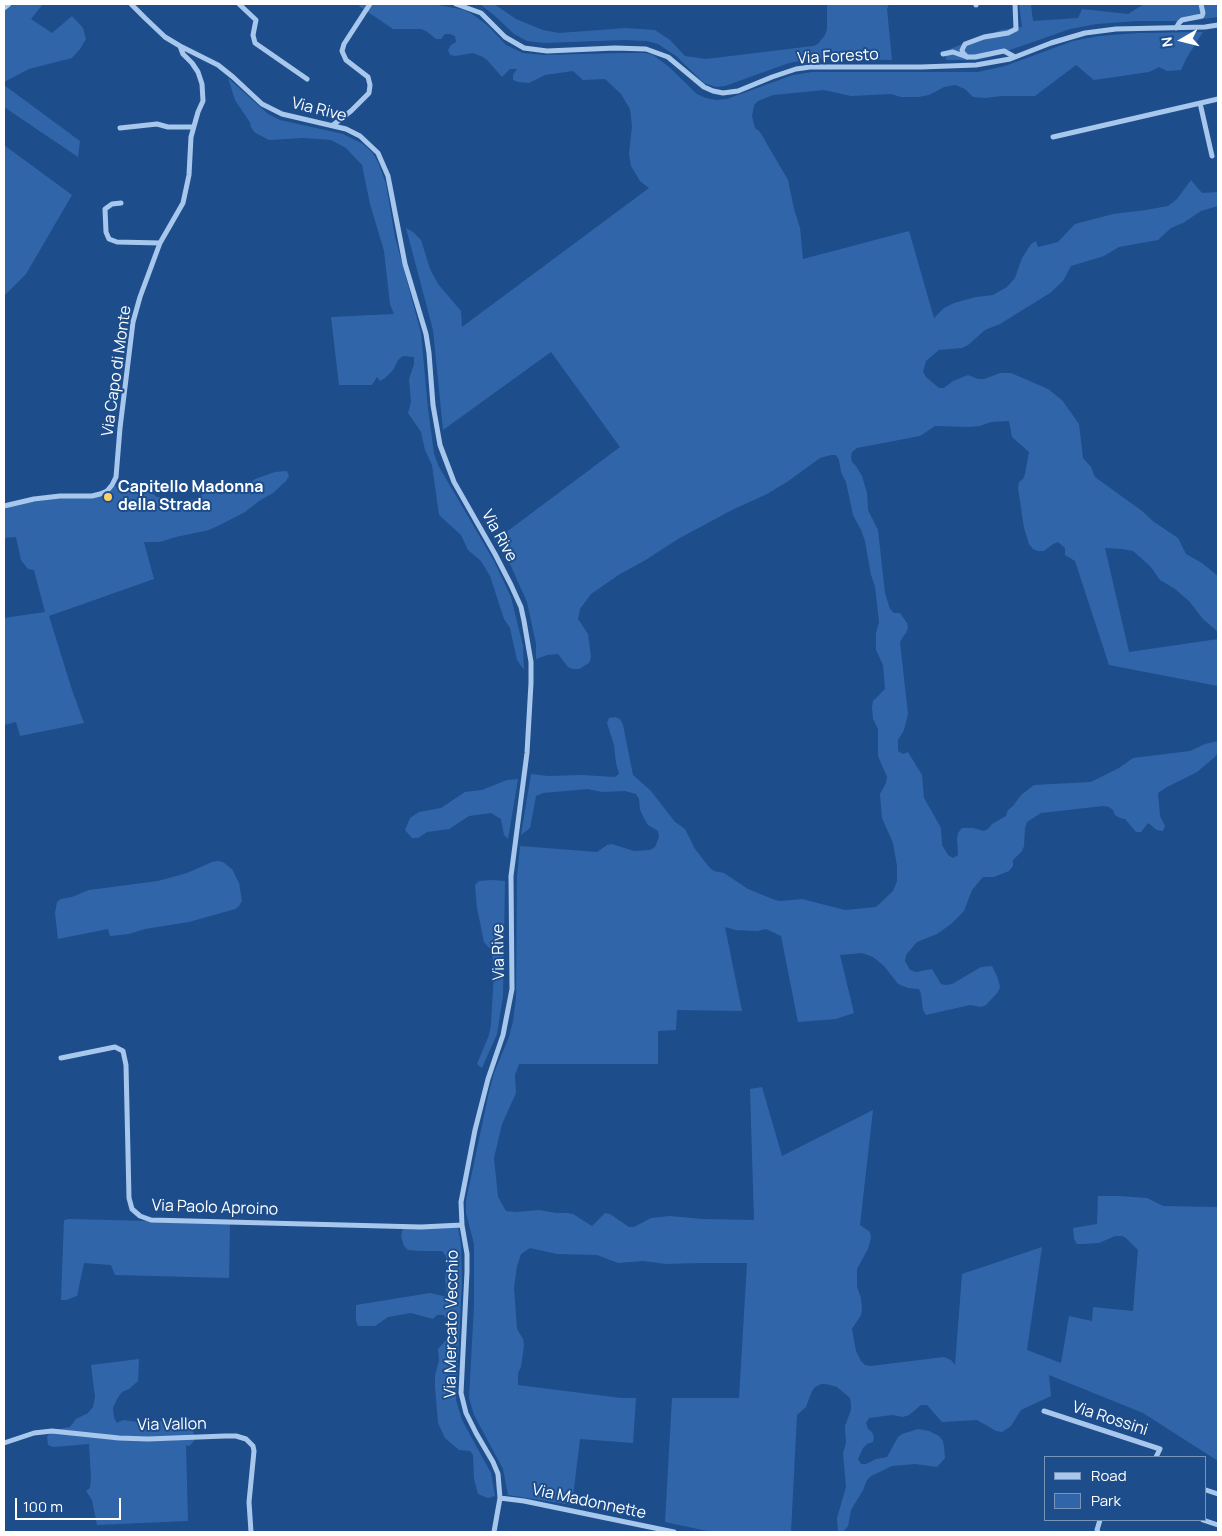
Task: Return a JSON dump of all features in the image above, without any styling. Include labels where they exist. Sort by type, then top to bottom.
[{"type":"street","points":[[4,8],[9,4]]},
{"type":"street","name":"Via Rive","points":[[132,4],[151,25],[180,46],[218,65],[262,104],[282,114],[346,128],[360,136],[378,153],[385,165],[405,264],[426,334],[440,445],[449,472],[496,554],[521,607],[531,662],[527,753],[511,876],[513,977],[511,1000],[503,1035],[488,1079],[474,1130],[462,1195],[462,1227]]},
{"type":"street","points":[[239,4],[256,20],[253,35],[255,43],[307,79]]},
{"type":"street","points":[[334,125],[369,93],[368,77],[346,60],[342,51],[344,44],[370,4]]},
{"type":"street","name":"Via Foresto","points":[[456,4],[481,13],[505,37],[524,48],[547,51],[615,48],[646,49],[668,58],[704,87],[723,93],[738,91],[780,75],[810,67],[956,66],[990,63],[1015,57],[1051,43],[1085,33],[1116,29],[1218,26]]},
{"type":"street","points":[[967,57],[962,50],[965,44],[984,37],[1008,33],[1016,29],[1015,4]]},
{"type":"street","points":[[1176,28],[1182,20],[1202,16],[1201,4]]},
{"type":"street","name":"Via Capo di Monte","points":[[4,506],[51,497],[92,496],[107,491],[116,477],[133,322],[160,243],[183,203],[189,175],[193,127],[203,101],[202,84],[198,72],[183,54],[180,46]]},
{"type":"street","points":[[942,54],[953,52],[967,57],[986,56],[1004,51],[1015,57]]},
{"type":"street","points":[[1053,137],[1218,98]]},
{"type":"street","points":[[1200,103],[1212,156]]},
{"type":"street","points":[[120,128],[157,124],[193,127]]},
{"type":"street","points":[[121,203],[112,204],[105,210],[106,232],[109,239],[117,242],[160,243]]},
{"type":"street","name":"Via Paolo Aproino","points":[[61,1058],[115,1048],[123,1051],[126,1065],[129,1198],[132,1209],[140,1216],[151,1220],[462,1227]]},
{"type":"street","name":"Via Mercato Vecchio","points":[[462,1227],[467,1254],[461,1382],[463,1404],[473,1428],[498,1474],[500,1498],[494,1532]]},
{"type":"street","name":"Via Rossini","points":[[1044,1411],[1160,1448],[1156,1456]]},
{"type":"street","name":"Via Vallon","points":[[4,1443],[34,1433],[52,1431],[119,1438],[236,1436],[246,1439],[253,1446],[254,1451],[249,1502],[251,1532]]},
{"type":"street","name":"Via Madonnette","points":[[500,1498],[524,1501],[674,1532]]},
{"type":"street","points":[[1098,1532],[1096,1530],[1100,1521]]},
{"type":"street","points":[[1206,1521],[1218,1525]]},
{"type":"green space","points":[[4,4],[43,4],[31,19],[52,33],[72,16],[83,28],[86,39],[72,58],[29,69],[4,82]]},
{"type":"green space","points":[[360,4],[434,4],[464,10],[487,25],[506,45],[523,53],[544,55],[645,53],[653,55],[668,66],[697,94],[716,100],[727,99],[793,75],[812,72],[978,72],[1005,66],[1073,41],[1099,36],[1203,32],[1181,70],[1167,71],[1159,67],[1149,72],[1094,80],[1076,65],[1035,96],[973,97],[965,89],[955,85],[918,97],[901,97],[891,94],[851,96],[824,90],[773,95],[758,101],[754,105],[752,116],[755,128],[760,132],[788,180],[800,228],[803,259],[909,231],[934,318],[944,308],[954,303],[993,295],[1007,287],[1015,278],[1022,258],[1031,244],[1036,241],[1038,247],[1058,242],[1075,224],[1113,214],[1168,206],[1177,199],[1191,180],[1202,193],[1218,192],[1218,206],[1201,211],[1183,223],[1171,228],[1158,240],[1119,247],[1104,256],[1071,266],[1063,281],[1050,293],[1000,324],[985,330],[968,345],[962,348],[939,350],[926,361],[923,372],[939,388],[944,388],[953,381],[968,375],[984,379],[1000,373],[1011,373],[1048,389],[1062,400],[1079,424],[1083,458],[1091,467],[1095,477],[1178,538],[1186,554],[1202,563],[1218,576],[1218,632],[1203,619],[1189,601],[1175,589],[1160,580],[1150,566],[1133,551],[1105,548],[1129,652],[1218,639],[1218,686],[1109,665],[1075,561],[1065,555],[1065,548],[1058,542],[1044,551],[1033,549],[1029,544],[1024,528],[1018,488],[1019,482],[1025,474],[1029,452],[1012,437],[1009,421],[991,422],[969,427],[935,426],[920,436],[857,448],[852,452],[851,457],[852,462],[862,476],[867,493],[868,510],[878,530],[885,593],[890,609],[894,613],[900,613],[908,628],[900,643],[908,714],[904,730],[898,740],[898,751],[903,754],[908,752],[922,775],[924,798],[941,828],[942,845],[948,855],[953,858],[958,855],[957,838],[962,828],[984,831],[988,829],[992,824],[1006,816],[1008,810],[1021,795],[1034,785],[1091,782],[1119,768],[1133,758],[1190,751],[1205,744],[1218,741],[1218,753],[1197,772],[1158,793],[1160,816],[1165,826],[1163,831],[1157,830],[1148,823],[1141,832],[1136,832],[1125,819],[1115,815],[1109,807],[1103,806],[1041,813],[1027,822],[1024,846],[1022,851],[1013,860],[1013,866],[1009,871],[994,877],[983,877],[972,890],[964,911],[937,934],[917,942],[906,955],[905,961],[910,970],[916,972],[932,969],[941,984],[946,985],[952,984],[981,967],[992,966],[1000,987],[986,1005],[981,1007],[970,1005],[926,1015],[923,1010],[919,989],[908,988],[898,984],[884,966],[873,957],[862,953],[840,955],[854,1013],[836,1019],[798,1022],[781,936],[766,929],[757,931],[735,930],[725,927],[742,1011],[677,1010],[676,1030],[658,1031],[658,1064],[519,1064],[515,1075],[516,1093],[502,1124],[494,1158],[498,1197],[506,1211],[539,1210],[573,1214],[592,1226],[605,1213],[610,1214],[629,1227],[634,1227],[651,1218],[670,1216],[754,1220],[750,1089],[762,1087],[782,1156],[873,1110],[860,1225],[870,1232],[871,1238],[868,1249],[857,1269],[857,1287],[862,1309],[861,1315],[852,1329],[856,1351],[861,1361],[865,1365],[871,1366],[944,1357],[951,1360],[955,1365],[962,1274],[1042,1247],[1027,1350],[1061,1363],[1069,1316],[1092,1321],[1093,1307],[1133,1311],[1138,1250],[1122,1236],[1115,1236],[1099,1243],[1083,1244],[1077,1244],[1074,1239],[1073,1228],[1097,1224],[1098,1196],[1147,1198],[1163,1206],[1218,1207],[1218,1461],[1143,1413],[1049,1375],[1051,1396],[1021,1410],[1011,1426],[1002,1432],[996,1431],[977,1420],[942,1422],[927,1405],[921,1405],[909,1415],[903,1417],[892,1415],[869,1418],[866,1423],[874,1437],[873,1442],[863,1448],[858,1459],[861,1464],[887,1457],[898,1437],[918,1429],[929,1431],[939,1436],[943,1441],[945,1458],[937,1467],[915,1464],[892,1466],[871,1476],[851,1510],[848,1526],[843,1532],[838,1532],[837,1518],[846,1487],[843,1453],[846,1443],[845,1426],[851,1410],[851,1404],[850,1398],[837,1387],[821,1384],[815,1387],[806,1407],[797,1415],[791,1532],[712,1532],[665,1522],[672,1398],[739,1398],[747,1263],[666,1264],[643,1261],[618,1263],[597,1255],[557,1254],[530,1248],[521,1254],[514,1288],[517,1329],[524,1345],[521,1367],[518,1373],[518,1385],[621,1398],[636,1398],[633,1443],[580,1439],[572,1505],[508,1495],[503,1469],[474,1415],[469,1398],[474,1306],[474,1244],[466,1213],[466,1201],[489,1092],[513,1021],[516,998],[517,877],[520,846],[597,852],[612,844],[634,851],[650,850],[655,847],[659,837],[658,831],[648,825],[645,820],[636,794],[625,791],[602,792],[588,789],[543,793],[536,796],[530,828],[521,835],[531,774],[615,777],[619,774],[614,745],[607,723],[609,718],[615,717],[620,719],[623,725],[633,775],[651,791],[675,822],[685,829],[695,849],[714,871],[724,873],[748,889],[775,900],[802,899],[845,910],[876,907],[893,891],[897,881],[897,866],[893,843],[882,818],[880,794],[887,777],[878,756],[878,729],[873,719],[872,707],[873,701],[885,689],[883,665],[876,650],[876,633],[879,622],[875,586],[871,575],[865,541],[853,515],[839,460],[836,455],[831,455],[820,458],[767,494],[732,510],[678,539],[591,594],[580,609],[578,619],[588,634],[591,657],[589,663],[579,669],[573,669],[568,667],[558,654],[536,659],[536,644],[527,602],[497,539],[620,447],[551,352],[443,430],[433,330],[406,228],[421,240],[430,269],[438,284],[461,311],[462,327],[649,188],[640,181],[631,166],[629,154],[632,126],[630,109],[621,94],[605,79],[583,80],[573,71],[545,75],[529,83],[518,82],[513,80],[513,75],[517,69],[510,69],[502,77],[483,57],[473,53],[450,55],[448,50],[456,42],[455,36],[445,34],[441,39],[436,39],[421,29],[393,29],[359,6]]},
{"type":"green space","points":[[480,4],[494,4],[516,19],[543,30],[559,33],[626,28],[655,30],[670,40],[685,56],[706,59],[813,46],[818,44],[827,29],[827,4],[889,4],[887,9],[892,60],[810,59],[789,63],[725,86],[716,87],[704,83],[676,56],[658,44],[647,41],[624,40],[544,43],[527,41],[514,34]]},
{"type":"green space","points":[[1019,4],[1046,4],[1031,5],[1033,21],[1078,18],[1082,9],[1128,14],[1144,4],[1218,4],[1218,17],[1189,21],[1138,21],[1097,24],[1070,29],[990,57],[977,60],[946,60],[945,51],[1001,30],[1022,27]]},
{"type":"green space","points":[[228,78],[268,114],[280,120],[343,134],[363,144],[372,152],[378,162],[386,184],[395,237],[421,333],[434,453],[438,465],[494,561],[511,597],[523,646],[524,670],[517,660],[510,628],[504,619],[490,576],[481,561],[468,550],[461,535],[439,515],[432,465],[425,450],[421,432],[408,413],[411,402],[409,379],[414,364],[414,357],[403,356],[385,378],[380,381],[377,377],[372,385],[339,385],[331,317],[394,314],[390,304],[384,251],[370,204],[362,165],[346,148],[331,140],[303,138],[269,140],[254,132],[251,124],[235,100]]},
{"type":"green space","points":[[4,85],[80,141],[78,157],[4,107]]},
{"type":"green space","points":[[4,145],[72,195],[26,274],[4,296]]},
{"type":"green space","points":[[287,471],[289,476],[286,481],[273,493],[245,512],[220,525],[209,530],[160,542],[144,542],[154,579],[49,616],[84,723],[20,736],[16,722],[4,725],[4,618],[45,612],[34,570],[28,569],[21,560],[16,537],[4,538],[4,506],[87,496],[108,491],[114,486],[125,488],[146,486],[151,488],[152,493],[157,497],[168,497],[178,501],[190,500],[196,499],[215,487],[230,493],[236,492],[255,479],[275,472]]},
{"type":"green space","points":[[518,779],[508,839],[504,835],[501,819],[491,813],[469,816],[449,829],[427,832],[418,838],[412,838],[405,830],[410,818],[419,812],[441,808],[465,792],[482,790],[507,780]]},
{"type":"green space","points":[[218,861],[223,862],[232,869],[239,883],[242,901],[235,909],[189,922],[145,929],[129,934],[110,936],[108,929],[58,939],[55,913],[57,902],[61,899],[89,890],[158,881],[187,873]]},
{"type":"green space","points":[[479,881],[505,881],[503,996],[497,1034],[482,1068],[477,1064],[489,1035],[494,973],[492,951],[484,942],[477,908],[475,885]]},
{"type":"green space","points":[[64,1220],[230,1223],[229,1278],[115,1275],[111,1265],[84,1263],[77,1296],[61,1300]]},
{"type":"green space","points":[[458,1227],[461,1245],[462,1282],[456,1400],[462,1420],[491,1473],[495,1496],[488,1498],[478,1494],[474,1479],[473,1455],[470,1451],[459,1450],[445,1438],[438,1423],[435,1376],[439,1360],[438,1349],[446,1340],[450,1329],[447,1319],[443,1315],[437,1315],[433,1319],[411,1313],[388,1317],[375,1326],[358,1326],[356,1321],[356,1305],[430,1293],[447,1297],[445,1278],[446,1256],[442,1251],[408,1250],[404,1246],[401,1236],[403,1228]]},
{"type":"green space","points":[[139,1359],[138,1381],[122,1392],[117,1399],[113,1408],[114,1418],[117,1423],[123,1420],[145,1423],[189,1418],[193,1423],[194,1441],[189,1446],[186,1445],[188,1521],[97,1525],[92,1500],[86,1491],[90,1488],[91,1478],[89,1444],[53,1447],[48,1445],[47,1436],[54,1430],[70,1427],[76,1419],[88,1413],[93,1407],[95,1397],[91,1365]]},
{"type":"place","name":"Capitello Madonna della Strada","points":[[108,497]]}]
